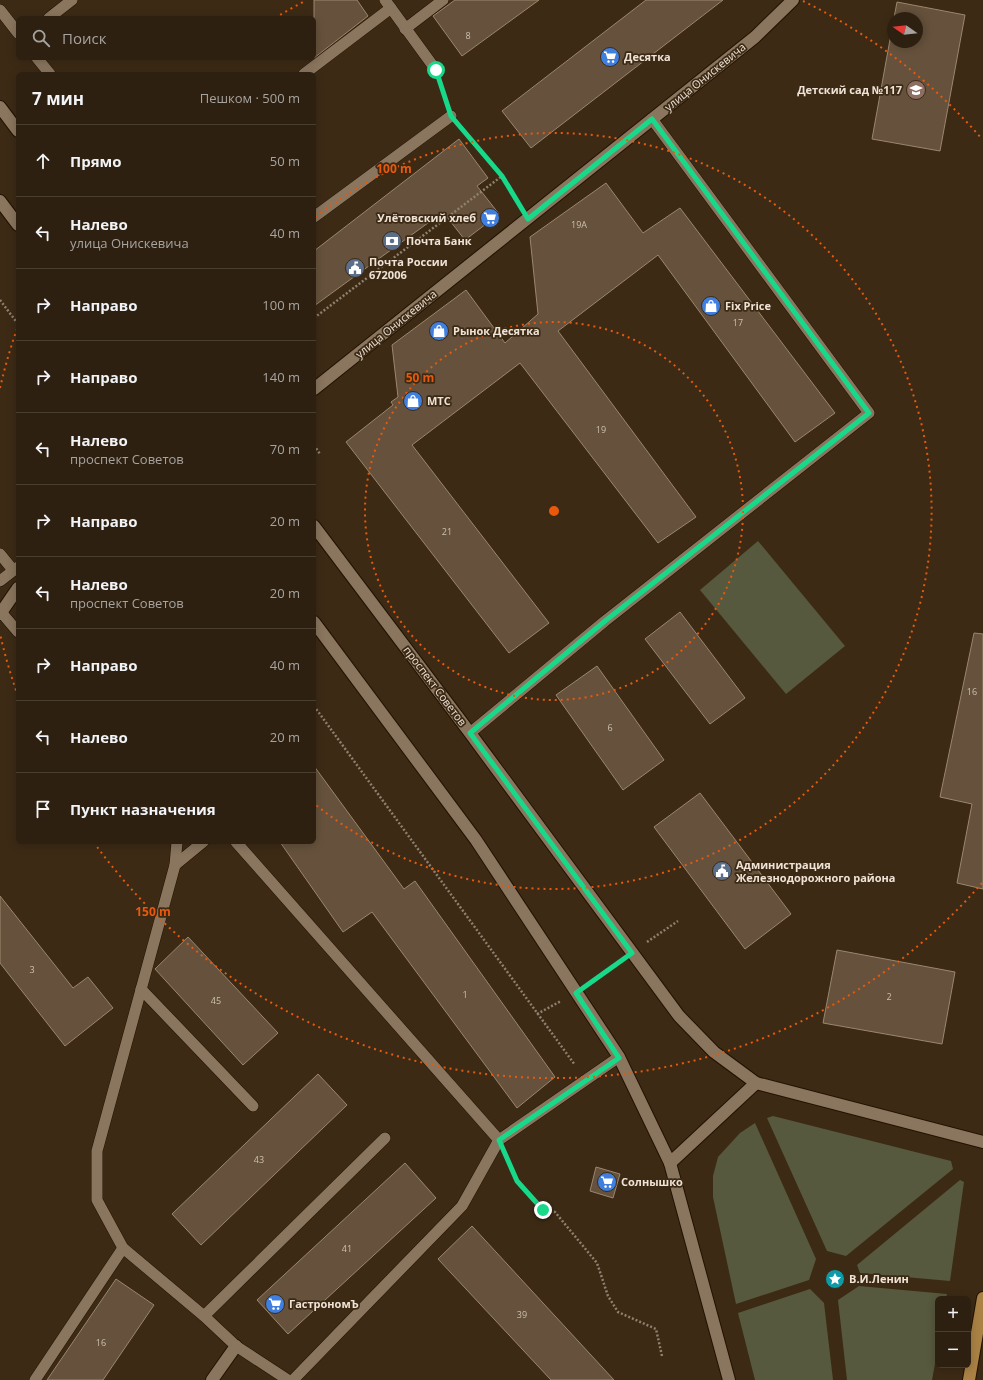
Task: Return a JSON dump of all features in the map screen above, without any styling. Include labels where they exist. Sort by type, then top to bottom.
[{"type":"main road","name":"улица Онискевича","points":[[316,387],[756,37],[793,0]]},
{"type":"main road","points":[[0,107],[16,128]]},
{"type":"main road","points":[[0,201],[16,222]]},
{"type":"main road","name":"проспект Советов","points":[[316,529],[470,733],[679,1016],[714,1052],[756,1083]]},
{"type":"main road","points":[[1,613],[16,591]]},
{"type":"main road","points":[[316,625],[476,840],[619,1058],[670,1163],[729,1380]]},
{"type":"main road","points":[[670,1163],[756,1083],[983,1142]]},
{"type":"main road","points":[[969,1380],[983,1298]]},
{"type":"main road","points":[[212,1380],[236,1346]]},
{"type":"lane","points":[[52,16],[72,0]]},
{"type":"lane","points":[[406,29],[443,0]]},
{"type":"lane","points":[[306,72],[388,4],[436,70]]},
{"type":"lane","points":[[0,10],[16,30]]},
{"type":"lane","points":[[39,60],[48,72]]},
{"type":"lane","points":[[316,216],[451,116]]},
{"type":"lane","points":[[470,733],[605,621],[869,413],[652,119]]},
{"type":"lane","points":[[0,554],[16,568],[0,581]]},
{"type":"lane","points":[[1,613],[16,630]]},
{"type":"lane","points":[[177,844],[175,866],[97,1151],[97,1200],[123,1248],[204,1316],[236,1346],[288,1380]]},
{"type":"lane","points":[[175,866],[201,844]]},
{"type":"lane","points":[[238,844],[499,1140]]},
{"type":"lane","points":[[141,989],[253,1106]]},
{"type":"lane","points":[[293,1380],[462,1206],[499,1140],[619,1058]]},
{"type":"lane","points":[[204,1316],[385,1138]]},
{"type":"lane","points":[[35,1380],[123,1248]]},
{"type":"path","points":[[436,70],[451,116],[502,176],[528,219]]},
{"type":"path","points":[[316,316],[502,176]]},
{"type":"path","points":[[0,300],[16,321]]},
{"type":"path","points":[[316,448],[320,454]]},
{"type":"path","points":[[316,709],[586,1080]]},
{"type":"path","points":[[537,1014],[576,993],[678,921]]},
{"type":"path","points":[[499,1140],[517,1181],[543,1210],[555,1212],[597,1263],[608,1296],[618,1312],[656,1329],[662,1356]]},
{"type":"green space","points":[[758,541],[845,646],[786,694],[700,590]]},
{"type":"green space","points":[[773,1116],[951,1161],[953,1169],[846,1256],[827,1251],[767,1118]]},
{"type":"green space","points":[[755,1123],[816,1259],[809,1280],[736,1304],[713,1197],[713,1176],[718,1157],[740,1133]]},
{"type":"green space","points":[[960,1180],[964,1182],[950,1281],[860,1273],[857,1265]]},
{"type":"green space","points":[[859,1286],[947,1294],[947,1296],[935,1296],[935,1364],[932,1380],[847,1380],[838,1300]]},
{"type":"green space","points":[[810,1289],[824,1303],[833,1380],[755,1380],[738,1313]]},
{"type":"building","points":[[314,0],[357,0],[368,16],[316,56],[316,16],[314,16]]},
{"type":"building","points":[[455,0],[539,0],[462,56],[433,16]]},
{"type":"building","name":"Десятка","points":[[646,0],[723,0],[531,148],[502,111]]},
{"type":"building","name":"Детский сад №117","points":[[897,2],[965,15],[940,151],[872,139],[888,48],[923,48],[923,12],[895,12]]},
{"type":"building","points":[[459,139],[488,178],[477,186],[499,214],[465,240],[443,212],[316,305],[316,249]]},
{"type":"building","points":[[606,183],[643,233],[680,208],[835,413],[795,442],[658,255],[558,331],[696,517],[658,543],[520,363],[412,445],[549,623],[509,653],[346,442],[393,405],[391,402],[398,397],[392,345],[466,290],[505,343],[538,314],[530,237]]},
{"type":"building","points":[[680,612],[745,698],[710,724],[645,639]]},
{"type":"building","points":[[974,633],[983,634],[983,889],[957,883],[972,804],[940,797]]},
{"type":"building","points":[[597,666],[664,760],[623,790],[556,695]]},
{"type":"building","points":[[316,769],[404,889],[415,881],[555,1077],[517,1108],[372,912],[343,932],[281,844],[316,844]]},
{"type":"building","name":"Администрация Железнодорожного района","points":[[700,793],[791,914],[745,949],[654,827]]},
{"type":"building","points":[[0,896],[73,988],[88,977],[113,1008],[65,1046],[0,963]]},
{"type":"building","points":[[188,937],[278,1033],[243,1065],[155,969]]},
{"type":"building","points":[[837,950],[955,972],[942,1044],[823,1023]]},
{"type":"building","points":[[318,1074],[347,1105],[201,1245],[172,1214]]},
{"type":"building","points":[[405,1163],[436,1198],[288,1334],[257,1300]]},
{"type":"building","points":[[596,1167],[620,1174],[613,1198],[590,1191]]},
{"type":"building","points":[[472,1226],[614,1380],[551,1380],[438,1259]]},
{"type":"building","points":[[116,1279],[154,1305],[103,1380],[47,1380]]},
{"type":"place","name":"Десятка","points":[[610,57]]},
{"type":"place","name":"Детский сад №117","points":[[916,90]]},
{"type":"place","name":"Улётовский хлеб","points":[[490,218]]},
{"type":"place","name":"Почта Банк","points":[[392,241]]},
{"type":"place","name":"Почта России 672006","points":[[355,268]]},
{"type":"place","name":"Fix Price","points":[[711,306]]},
{"type":"place","name":"Рынок Десятка","points":[[439,331]]},
{"type":"place","name":"МТС","points":[[413,401]]},
{"type":"place","name":"Администрация Железнодорожного района","points":[[722,871]]},
{"type":"place","name":"Солнышко","points":[[607,1182]]},
{"type":"place","name":"В.И.Ленин","points":[[835,1279]]},
{"type":"place","name":"ГастрономЪ","points":[[275,1304]]},
{"type":"route","points":[[436,70],[451,116],[502,176],[528,219],[652,119],[869,413],[605,621],[470,733],[632,953],[576,993],[619,1058],[499,1140],[517,1181],[543,1210]]}]
